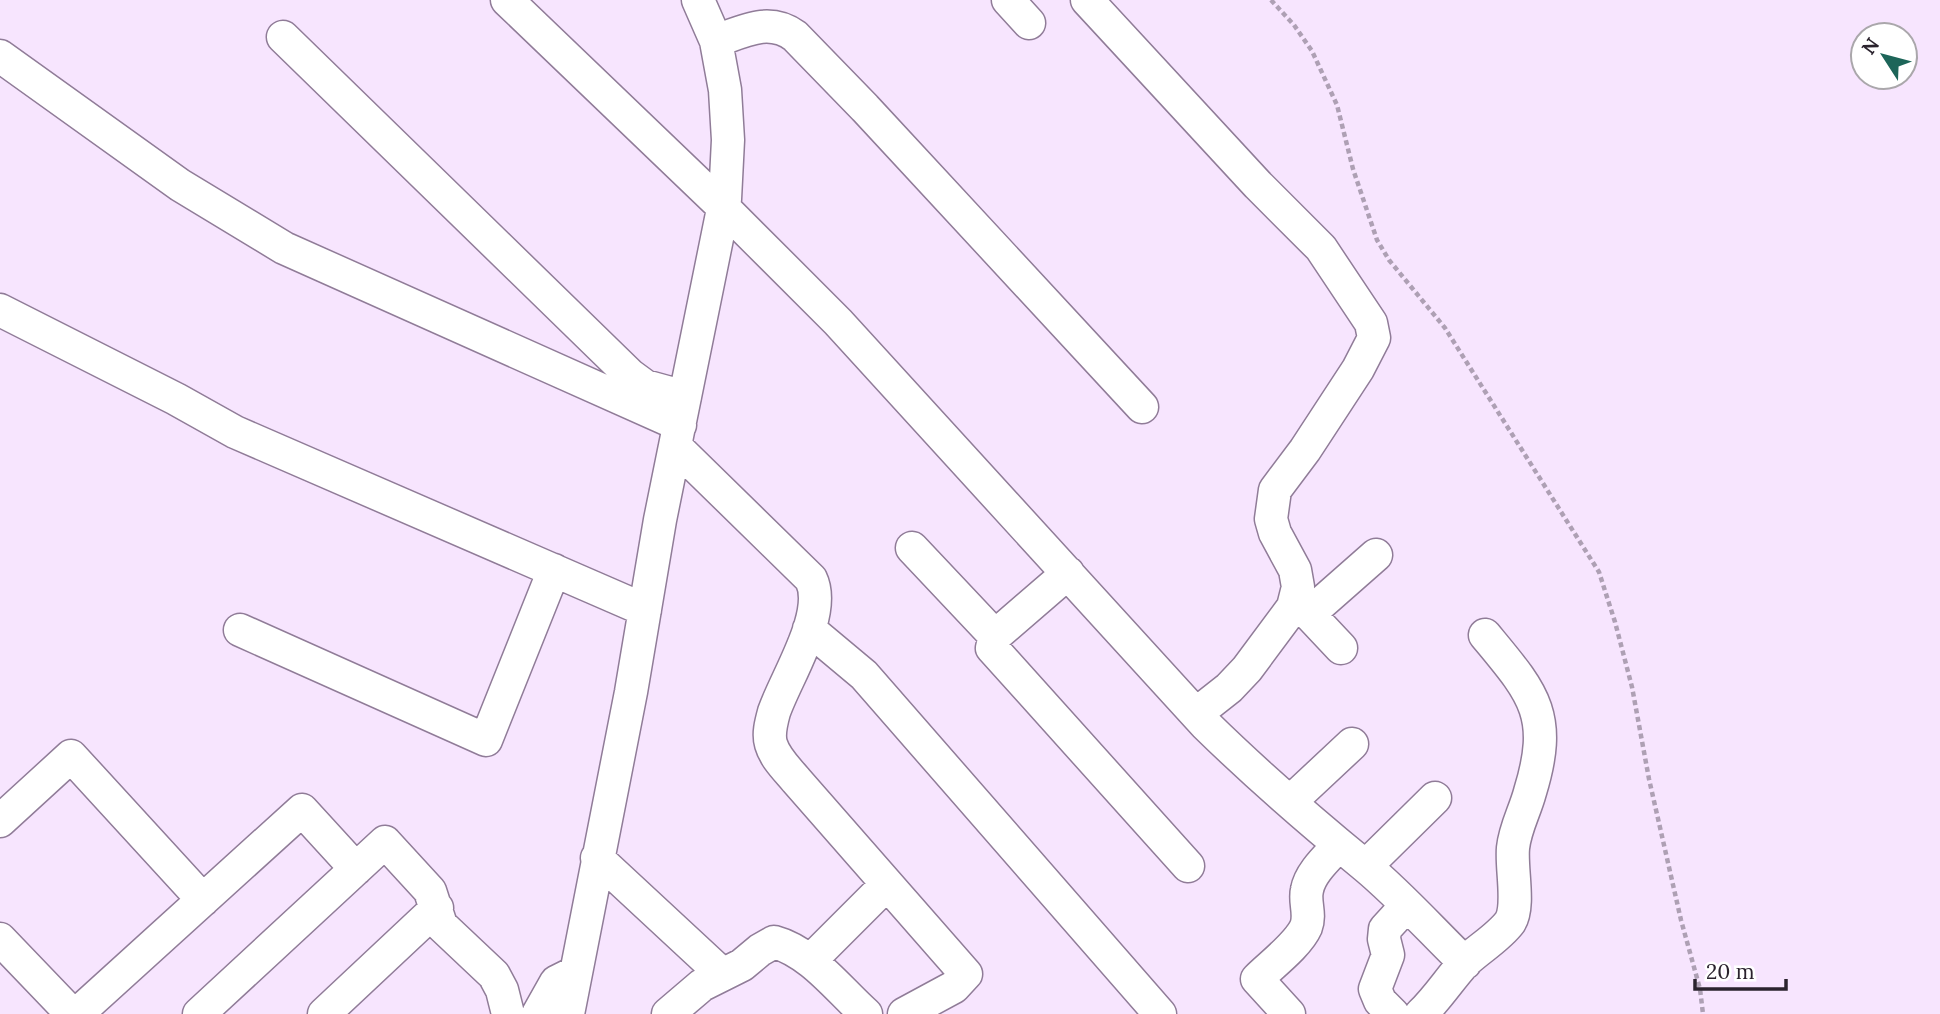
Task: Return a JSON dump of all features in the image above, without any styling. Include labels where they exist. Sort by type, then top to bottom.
[{"type":"street","points":[[507,0],[723,207],[838,322],[1196,714],[1249,768],[1338,846],[1366,866],[1465,963]]},
{"type":"street","points":[[568,1014],[723,207],[728,140],[725,90],[716,41],[698,0]]},
{"type":"street","points":[[1087,0],[1258,185],[1321,248],[1371,323],[1374,338],[1358,369],[1305,450],[1275,490],[1270,519],[1295,570],[1301,610],[1341,648]]},
{"type":"street","points":[[716,41],[769,26],[783,27],[795,36],[1142,407]]},
{"type":"street","points":[[283,37],[630,375],[645,386],[680,422],[811,579],[815,589],[815,612],[781,691],[769,735],[772,747],[788,771],[966,974],[954,987],[904,1014]]},
{"type":"street","points":[[0,57],[180,185],[284,248],[680,422]]},
{"type":"street","points":[[0,310],[176,399],[235,432],[645,610]]},
{"type":"street","points":[[912,548],[995,636]]},
{"type":"street","points":[[1196,714],[1229,688],[1301,610],[1376,555]]},
{"type":"street","points":[[240,630],[486,740],[554,570]]},
{"type":"street","points":[[1068,573],[995,636],[992,649],[1188,866]]},
{"type":"street","points":[[809,629],[864,675],[1160,1014]]},
{"type":"street","points":[[1421,1014],[1465,963],[1511,921],[1516,904],[1512,860],[1515,833],[1527,805],[1541,746],[1541,725],[1526,686],[1485,635]]},
{"type":"street","points":[[1290,802],[1352,744]]},
{"type":"street","points":[[0,821],[71,756],[203,900]]},
{"type":"street","points":[[1366,866],[1436,797]]},
{"type":"street","points":[[0,939],[74,1014],[302,810],[356,869]]},
{"type":"street","points":[[199,1014],[385,842],[430,891],[441,925],[494,975],[502,990],[508,1014]]},
{"type":"street","points":[[1289,1014],[1257,979],[1306,928],[1309,909],[1306,891],[1310,880],[1338,846]]},
{"type":"street","points":[[597,858],[722,974]]},
{"type":"street","points":[[810,961],[887,884]]},
{"type":"street","points":[[1394,1014],[1380,1001],[1375,989],[1388,955],[1384,939],[1385,929],[1406,906]]},
{"type":"street","points":[[324,1014],[437,908]]},
{"type":"street","points":[[668,1014],[702,985],[742,965],[774,942],[785,945],[810,961],[866,1014]]},
{"type":"street","points":[[538,1014],[556,982],[576,972]]},
{"type":"path","points":[[1272,0],[1312,51],[1337,106],[1353,169],[1377,240],[1389,260],[1445,328],[1599,572],[1632,687],[1649,779],[1681,920],[1700,989],[1703,1014]]}]
